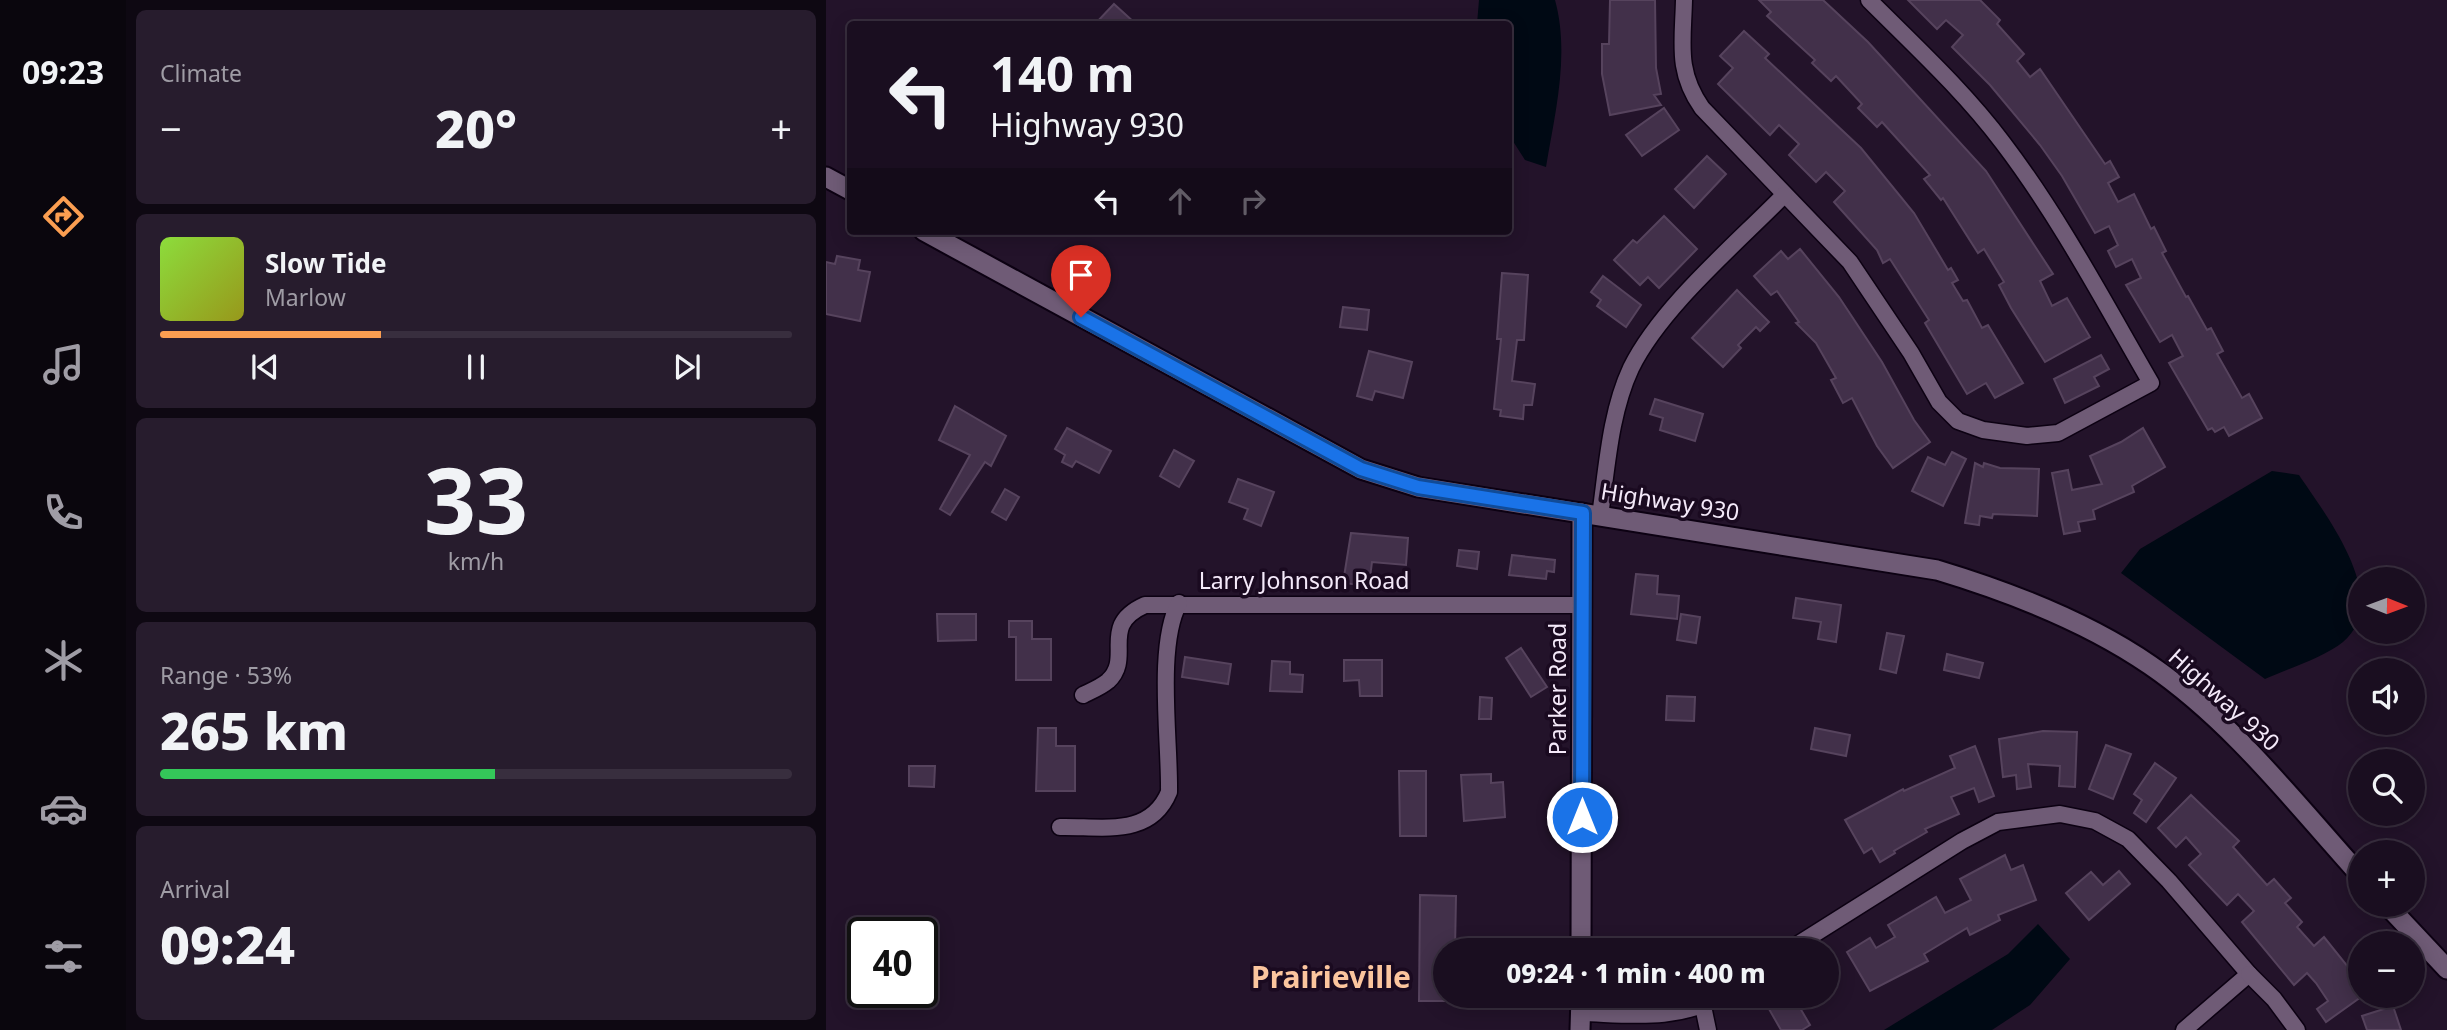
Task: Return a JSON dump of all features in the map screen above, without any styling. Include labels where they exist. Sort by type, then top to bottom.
[{"type":"street","points":[[1684,0],[1683,66],[1688,87],[1702,108],[1850,262],[1911,353],[1939,402],[1958,421],[1983,430],[2027,436],[2058,433],[2151,383],[2063,234],[2002,142],[1944,75],[1868,0]]},
{"type":"street","points":[[826,177],[847,188]]},
{"type":"street","points":[[1591,514],[1614,423],[1632,368],[1661,323],[1784,195]]},
{"type":"street","name":"Highway 930","points":[[932,235],[1348,463],[1418,487],[1937,570],[1985,584],[2062,617],[2151,665],[2189,696],[2234,736],[2348,862]]},
{"type":"street","name":"Parker Road","points":[[1581,938],[1583,605],[1591,514]]},
{"type":"street","points":[[1060,827],[1129,826],[1149,820],[1163,807],[1169,792],[1167,645],[1170,619],[1179,603]]},
{"type":"street","name":"Larry Johnson Road","points":[[1083,695],[1107,682],[1114,674],[1119,631],[1128,612],[1145,605],[1583,605]]},
{"type":"street","points":[[1807,938],[1998,821],[2060,814],[2095,821],[2128,839],[2274,999],[2297,1030]]},
{"type":"street","points":[[2398,917],[2447,970]]},
{"type":"street","points":[[2184,1030],[2249,974]]},
{"type":"street","points":[[1581,1013],[1660,1015],[1693,1008]]},
{"type":"street","points":[[1703,1008],[1708,1030]]},
{"type":"shaded area","points":[[1479,0],[1555,0],[1561,41],[1560,84],[1546,167],[1525,160],[1512,140],[1512,21],[1477,21]]},
{"type":"shaded area","points":[[2272,471],[2299,475],[2338,534],[2353,567],[2348,567],[2348,636],[2343,642],[2316,658],[2265,679],[2121,573],[2140,549]]},
{"type":"shaded area","points":[[2038,924],[2070,959],[2030,1005],[1992,1030],[1884,1030],[2008,954]]},
{"type":"building","points":[[1610,0],[1655,0],[1656,68],[1661,94],[1654,95],[1661,105],[1610,115],[1602,74],[1602,44],[1609,44]]},
{"type":"building","points":[[1759,0],[1823,0],[1868,42],[1986,171],[2053,274],[2040,281],[2052,306],[2067,298],[2090,337],[2045,362],[2011,308],[1999,285],[2004,282],[1984,249],[1978,253],[1943,198],[1941,200],[1924,179],[1930,175],[1882,122],[1877,127],[1858,108],[1862,104],[1836,76],[1831,81],[1812,63],[1815,60],[1767,16],[1771,12]]},
{"type":"building","points":[[1908,0],[1980,0],[2000,20],[1997,24],[2024,54],[2017,61],[2030,77],[2040,69],[2105,164],[2110,161],[2119,177],[2108,183],[2118,202],[2134,194],[2151,229],[2154,227],[2166,251],[2162,253],[2186,297],[2188,296],[2207,330],[2211,328],[2223,351],[2217,354],[2242,398],[2249,394],[2262,418],[2229,436],[2224,427],[2215,432],[2212,428],[2208,430],[2169,363],[2183,356],[2172,335],[2160,342],[2126,285],[2141,278],[2132,259],[2116,267],[2108,251],[2118,245],[2109,226],[2095,233],[2062,176],[2040,145],[1990,85],[1952,47],[1963,35],[1946,20],[1937,29]]},
{"type":"building","points":[[1114,4],[1133,21],[1098,21]]},
{"type":"building","points":[[1744,31],[1769,54],[1765,58],[1861,148],[1914,213],[1948,270],[1951,268],[1958,280],[1952,283],[1963,301],[1967,300],[1982,328],[1988,325],[2023,383],[1995,398],[1986,383],[1967,394],[1925,323],[1929,320],[1890,259],[1883,263],[1877,250],[1834,202],[1845,191],[1826,172],[1816,182],[1789,155],[1799,144],[1779,125],[1770,135],[1718,84],[1733,68],[1720,56]]},
{"type":"building","points":[[1664,108],[1679,130],[1642,156],[1626,135]]},
{"type":"building","points":[[1707,156],[1726,174],[1694,208],[1675,189]]},
{"type":"building","points":[[1664,216],[1697,249],[1659,288],[1648,277],[1640,285],[1614,260],[1633,240],[1637,243]]},
{"type":"building","points":[[1800,249],[1839,297],[1930,442],[1893,468],[1877,446],[1852,398],[1843,403],[1831,380],[1836,378],[1816,343],[1796,323],[1799,322],[1777,291],[1771,295],[1754,276],[1781,251],[1788,259]]},
{"type":"building","points":[[837,256],[860,260],[858,270],[870,272],[860,321],[826,314],[826,262],[835,264]]},
{"type":"building","points":[[1502,273],[1528,275],[1524,340],[1517,340],[1512,381],[1535,384],[1532,405],[1524,405],[1523,419],[1500,416],[1501,410],[1494,409],[1501,339],[1497,339]]},
{"type":"building","points":[[1603,276],[1641,305],[1626,327],[1597,306],[1601,300],[1591,292]]},
{"type":"building","points":[[1737,290],[1769,322],[1760,331],[1756,327],[1738,345],[1741,348],[1723,367],[1692,338]]},
{"type":"building","points":[[1343,307],[1369,310],[1367,330],[1340,327]]},
{"type":"building","points":[[1369,351],[1412,362],[1403,398],[1375,391],[1372,400],[1357,396]]},
{"type":"building","points":[[2101,355],[2109,369],[2094,377],[2099,386],[2065,403],[2054,379]]},
{"type":"building","points":[[1655,399],[1703,414],[1695,441],[1660,430],[1663,418],[1650,414]]},
{"type":"building","points":[[955,406],[1006,436],[991,466],[985,462],[950,515],[940,509],[970,455],[939,440]]},
{"type":"building","points":[[1067,428],[1111,451],[1099,473],[1076,461],[1072,467],[1062,462],[1065,455],[1055,449]]},
{"type":"building","points":[[2143,428],[2165,467],[2132,486],[2134,492],[2093,510],[2095,519],[2078,522],[2080,531],[2064,534],[2052,473],[2068,470],[2072,490],[2102,484],[2090,456],[2121,442]]},
{"type":"building","points":[[1174,450],[1194,461],[1179,487],[1160,476]]},
{"type":"building","points":[[1952,452],[1966,459],[1943,506],[1912,491],[1928,457],[1945,465]]},
{"type":"building","points":[[1975,463],[1983,467],[1984,463],[2000,468],[2039,469],[2037,516],[1993,514],[1992,518],[1980,516],[1979,525],[1965,523]]},
{"type":"building","points":[[1238,479],[1274,492],[1261,526],[1244,519],[1248,509],[1229,502]]},
{"type":"building","points":[[1005,489],[1019,497],[1006,520],[992,512]]},
{"type":"building","points":[[1351,533],[1408,538],[1406,565],[1372,562],[1369,586],[1343,583]]},
{"type":"building","points":[[1459,550],[1479,552],[1477,569],[1457,566]]},
{"type":"building","points":[[1512,555],[1555,560],[1554,572],[1547,571],[1546,579],[1509,575]]},
{"type":"building","points":[[1636,574],[1658,576],[1657,594],[1679,596],[1677,619],[1631,614]]},
{"type":"building","points":[[1796,598],[1841,605],[1836,642],[1818,639],[1821,622],[1793,618]]},
{"type":"building","points":[[937,614],[976,614],[976,640],[938,641]]},
{"type":"building","points":[[1681,614],[1700,617],[1696,643],[1677,640]]},
{"type":"building","points":[[1009,621],[1032,621],[1032,639],[1051,639],[1051,680],[1016,680],[1016,637],[1009,637]]},
{"type":"building","points":[[1887,633],[1904,636],[1896,673],[1880,669]]},
{"type":"building","points":[[1521,648],[1547,687],[1531,697],[1506,658]]},
{"type":"building","points":[[1947,654],[1983,663],[1979,678],[1944,670]]},
{"type":"building","points":[[1185,657],[1231,664],[1228,684],[1182,677]]},
{"type":"building","points":[[1344,660],[1382,660],[1382,696],[1360,696],[1359,680],[1344,681]]},
{"type":"building","points":[[1272,661],[1290,662],[1290,674],[1303,675],[1302,692],[1270,691]]},
{"type":"building","points":[[1667,696],[1695,697],[1694,721],[1666,720]]},
{"type":"building","points":[[1480,697],[1492,698],[1491,719],[1479,719]]},
{"type":"building","points":[[1038,728],[1056,728],[1056,746],[1075,746],[1075,791],[1036,791]]},
{"type":"building","points":[[1815,728],[1850,735],[1846,756],[1811,749]]},
{"type":"building","points":[[2043,731],[2077,732],[2075,787],[2059,786],[2060,766],[2028,764],[2031,787],[2017,789],[2016,775],[2003,777],[1999,739]]},
{"type":"building","points":[[2106,745],[2131,754],[2113,799],[2089,789]]},
{"type":"building","points":[[1975,746],[1994,796],[1979,802],[1974,788],[1951,797],[1959,814],[1925,829],[1927,832],[1880,862],[1872,848],[1864,853],[1845,820],[1903,789],[1904,791],[1955,768],[1950,756]]},
{"type":"building","points":[[2155,763],[2176,778],[2146,822],[2134,813],[2142,800],[2134,794]]},
{"type":"building","points":[[909,766],[935,766],[934,787],[909,786]]},
{"type":"building","points":[[1399,771],[1426,771],[1426,836],[1400,836]]},
{"type":"building","points":[[1491,774],[1491,783],[1503,782],[1505,817],[1464,821],[1461,775]]},
{"type":"building","points":[[2191,795],[2239,841],[2233,847],[2267,885],[2274,879],[2291,898],[2285,903],[2302,922],[2297,927],[2314,946],[2324,937],[2348,967],[2348,1006],[2326,1022],[2317,1009],[2328,1001],[2316,983],[2307,973],[2294,985],[2242,922],[2254,911],[2238,894],[2227,905],[2189,865],[2201,854],[2186,837],[2176,847],[2158,828]]},
{"type":"building","points":[[2005,855],[2011,870],[2023,865],[2036,900],[1998,915],[2000,920],[1970,935],[1967,928],[1924,954],[1928,961],[1870,991],[1847,952],[1870,938],[1876,948],[1895,937],[1888,925],[1936,897],[1945,913],[1971,900],[1960,879]]},
{"type":"building","points":[[2119,871],[2130,884],[2089,920],[2066,893],[2091,872],[2103,885]]},
{"type":"building","points":[[1420,895],[1456,896],[1455,938],[1433,938],[1433,1001],[1419,1001]]},
{"type":"building","points":[[1768,1008],[1800,1008],[1810,1025],[1802,1030],[1781,1030]]},
{"type":"building","points":[[2394,1008],[2401,1030],[2367,1030],[2362,1016]]},
{"type":"district","name":"Prairieville","points":[[1331,978]]},
{"type":"route","points":[[1081,317],[1361,469],[1418,487],[1583,513],[1582,817]]}]
